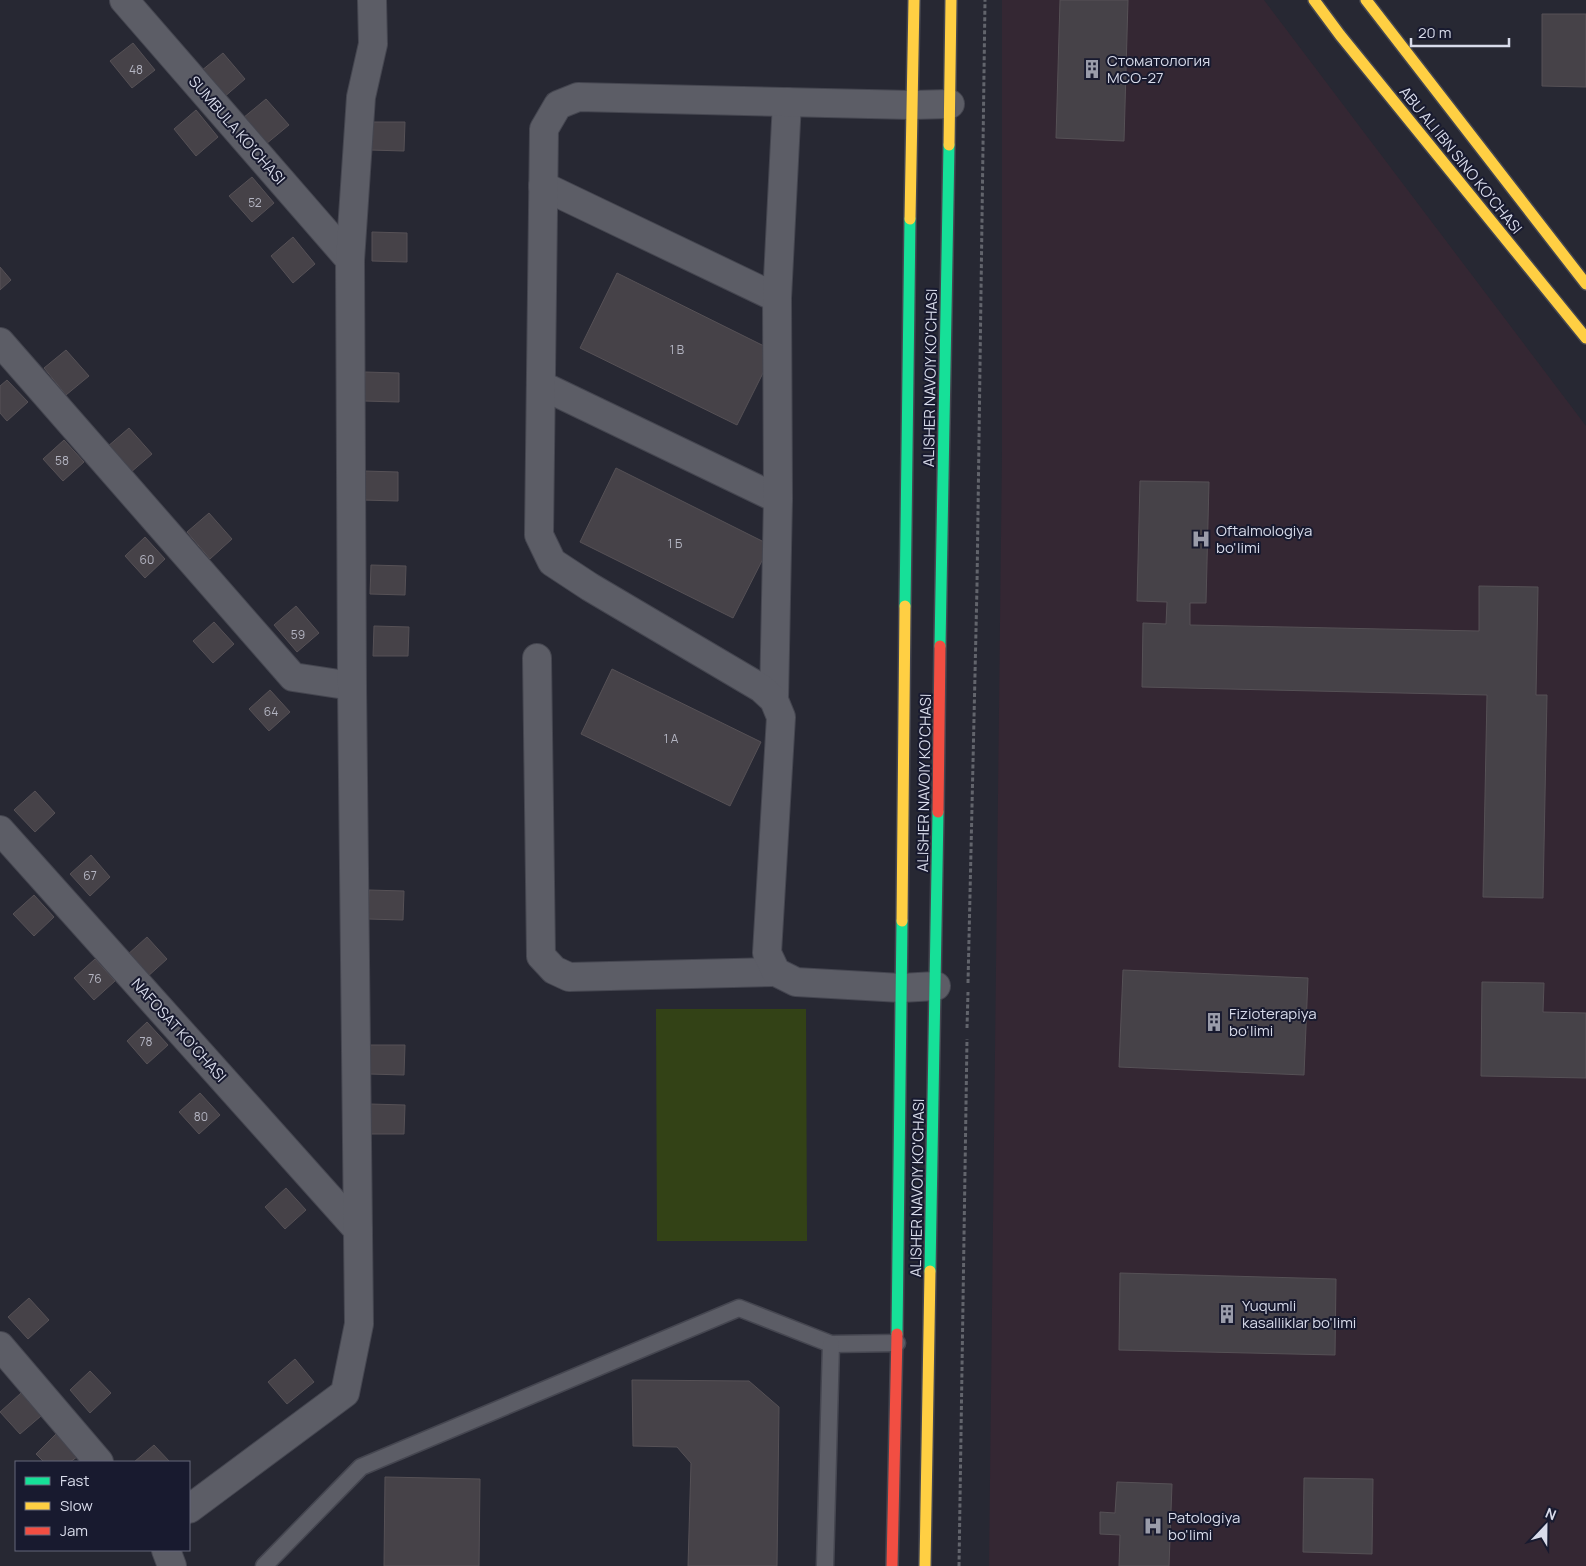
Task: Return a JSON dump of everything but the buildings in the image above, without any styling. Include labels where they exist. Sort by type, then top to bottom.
[{"type":"main road","name":"ALISHER NAVOIY KO'CHASI","points":[[892,1566],[897,1343],[914,0]]},
{"type":"main road","name":"ALISHER NAVOIY KO'CHASI","points":[[926,1566],[952,0]]},
{"type":"main road","name":"ABU ALI IBN SINO KO'CHASI","points":[[1314,0],[1352,50],[1586,338]]},
{"type":"main road","name":"ABU ALI IBN SINO KO'CHASI","points":[[1366,0],[1586,284]]},
{"type":"street","name":"SUMBULA KO'CHASI","points":[[124,0],[350,260]]},
{"type":"street","points":[[190,1508],[345,1393],[359,1324],[352,686],[350,260],[361,97],[373,44],[372,0]]},
{"type":"street","points":[[776,972],[766,953],[781,716],[774,700],[761,688],[590,588],[552,562],[539,535],[544,129],[558,105],[578,97],[912,105],[950,104]]},
{"type":"street","points":[[774,700],[778,499],[777,298],[788,102]]},
{"type":"street","points":[[543,186],[777,298]]},
{"type":"street","points":[[0,342],[293,677],[352,686]]},
{"type":"street","points":[[541,385],[778,499]]},
{"type":"street","points":[[537,658],[541,956],[554,970],[569,977],[776,972],[796,982],[901,988],[936,986]]},
{"type":"street","name":"NAFOSAT KO'CHASI","points":[[0,830],[358,1230]]},
{"type":"street","points":[[0,1346],[98,1461]]},
{"type":"street","points":[[166,1551],[172,1566]]},
{"type":"lane","points":[[264,1566],[360,1466],[739,1308],[831,1344],[897,1343]]},
{"type":"lane","points":[[825,1566],[831,1344]]},
{"type":"path","points":[[959,1566],[985,0]]},
{"type":"shaded area","points":[[1002,0],[1264,0],[1586,426],[1586,1566],[989,1566],[1002,452]]},
{"type":"green space","points":[[656,1009],[806,1009],[807,1241],[657,1241]]},
{"type":"traffic: fast","points":[[940,646],[949,145]]},
{"type":"traffic: fast","points":[[905,606],[910,219]]},
{"type":"traffic: fast","points":[[930,1271],[938,812]]},
{"type":"traffic: fast","points":[[897,1334],[902,921]]},
{"type":"traffic: slow","points":[[910,219],[914,0]]},
{"type":"traffic: slow","points":[[949,145],[951,0]]},
{"type":"traffic: slow","points":[[1314,0],[1340,35],[1586,338]]},
{"type":"traffic: slow","points":[[1366,0],[1586,284]]},
{"type":"traffic: slow","points":[[902,921],[905,606]]},
{"type":"traffic: slow","points":[[925,1566],[930,1271]]},
{"type":"traffic: jam","points":[[938,812],[940,646]]},
{"type":"traffic: jam","points":[[892,1566],[897,1334]]},
{"type":"place","name":"Стоматология МСО-27","points":[[1092,69]]},
{"type":"place","name":"Oftalmologiya bo'limi","points":[[1201,539]]},
{"type":"place","name":"Fizioterapiya bo'limi","points":[[1214,1022]]},
{"type":"place","name":"Yuqumli kasalliklar bo'limi","points":[[1227,1314]]},
{"type":"place","name":"Patologiya bo'limi","points":[[1153,1526]]}]
